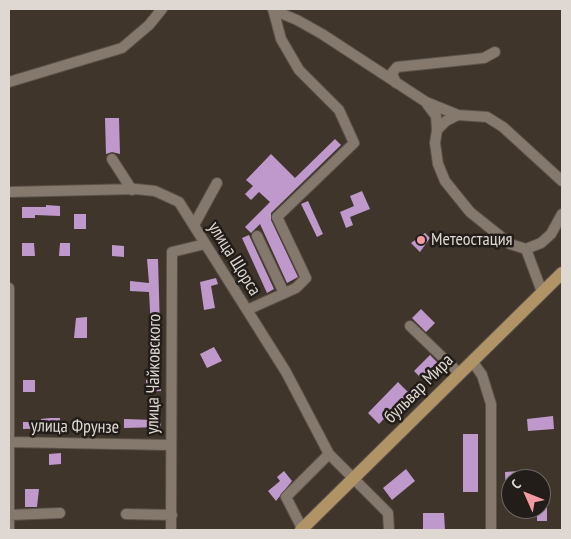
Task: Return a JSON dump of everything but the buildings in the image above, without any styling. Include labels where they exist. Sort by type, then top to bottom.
[{"type":"main road","name":"бульвар Мира","points":[[301,529],[562,273]]},
{"type":"street","points":[[9,82],[122,48],[149,25],[162,9]]},
{"type":"street","points":[[273,9],[322,34],[426,102],[458,115],[487,117],[503,127],[560,180],[562,189]]},
{"type":"street","points":[[247,310],[296,288],[306,278],[277,216],[354,143],[339,110],[299,70],[282,39],[273,9]]},
{"type":"street","points":[[396,83],[392,73],[397,67],[484,58],[495,52]]},
{"type":"street","points":[[426,102],[436,116],[437,130],[435,143],[438,164],[445,181],[457,198],[490,231],[510,244],[526,249],[541,243],[551,234],[562,214]]},
{"type":"street","points":[[437,130],[446,121],[458,115]]},
{"type":"street","points":[[112,159],[132,190]]},
{"type":"street","points":[[194,225],[217,184]]},
{"type":"street","name":"улица Щорса","points":[[9,192],[132,190],[155,192],[169,196],[179,202],[286,372],[329,454],[388,513],[389,530]]},
{"type":"street","points":[[257,236],[284,293]]},
{"type":"street","name":"улица Чайковского","points":[[171,530],[172,252],[205,244]]},
{"type":"street","points":[[526,249],[542,292]]},
{"type":"street","points":[[9,288],[9,530]]},
{"type":"street","points":[[410,326],[459,374]]},
{"type":"street","points":[[472,361],[482,375],[491,404],[492,530]]},
{"type":"street","name":"улица Фрунзе","points":[[9,442],[170,445]]},
{"type":"street","points":[[301,529],[286,497],[329,454]]},
{"type":"street","points":[[9,516],[60,514]]},
{"type":"street","points":[[126,514],[172,515]]},
{"type":"place","name":"Метеостация","points":[[421,240]]}]
